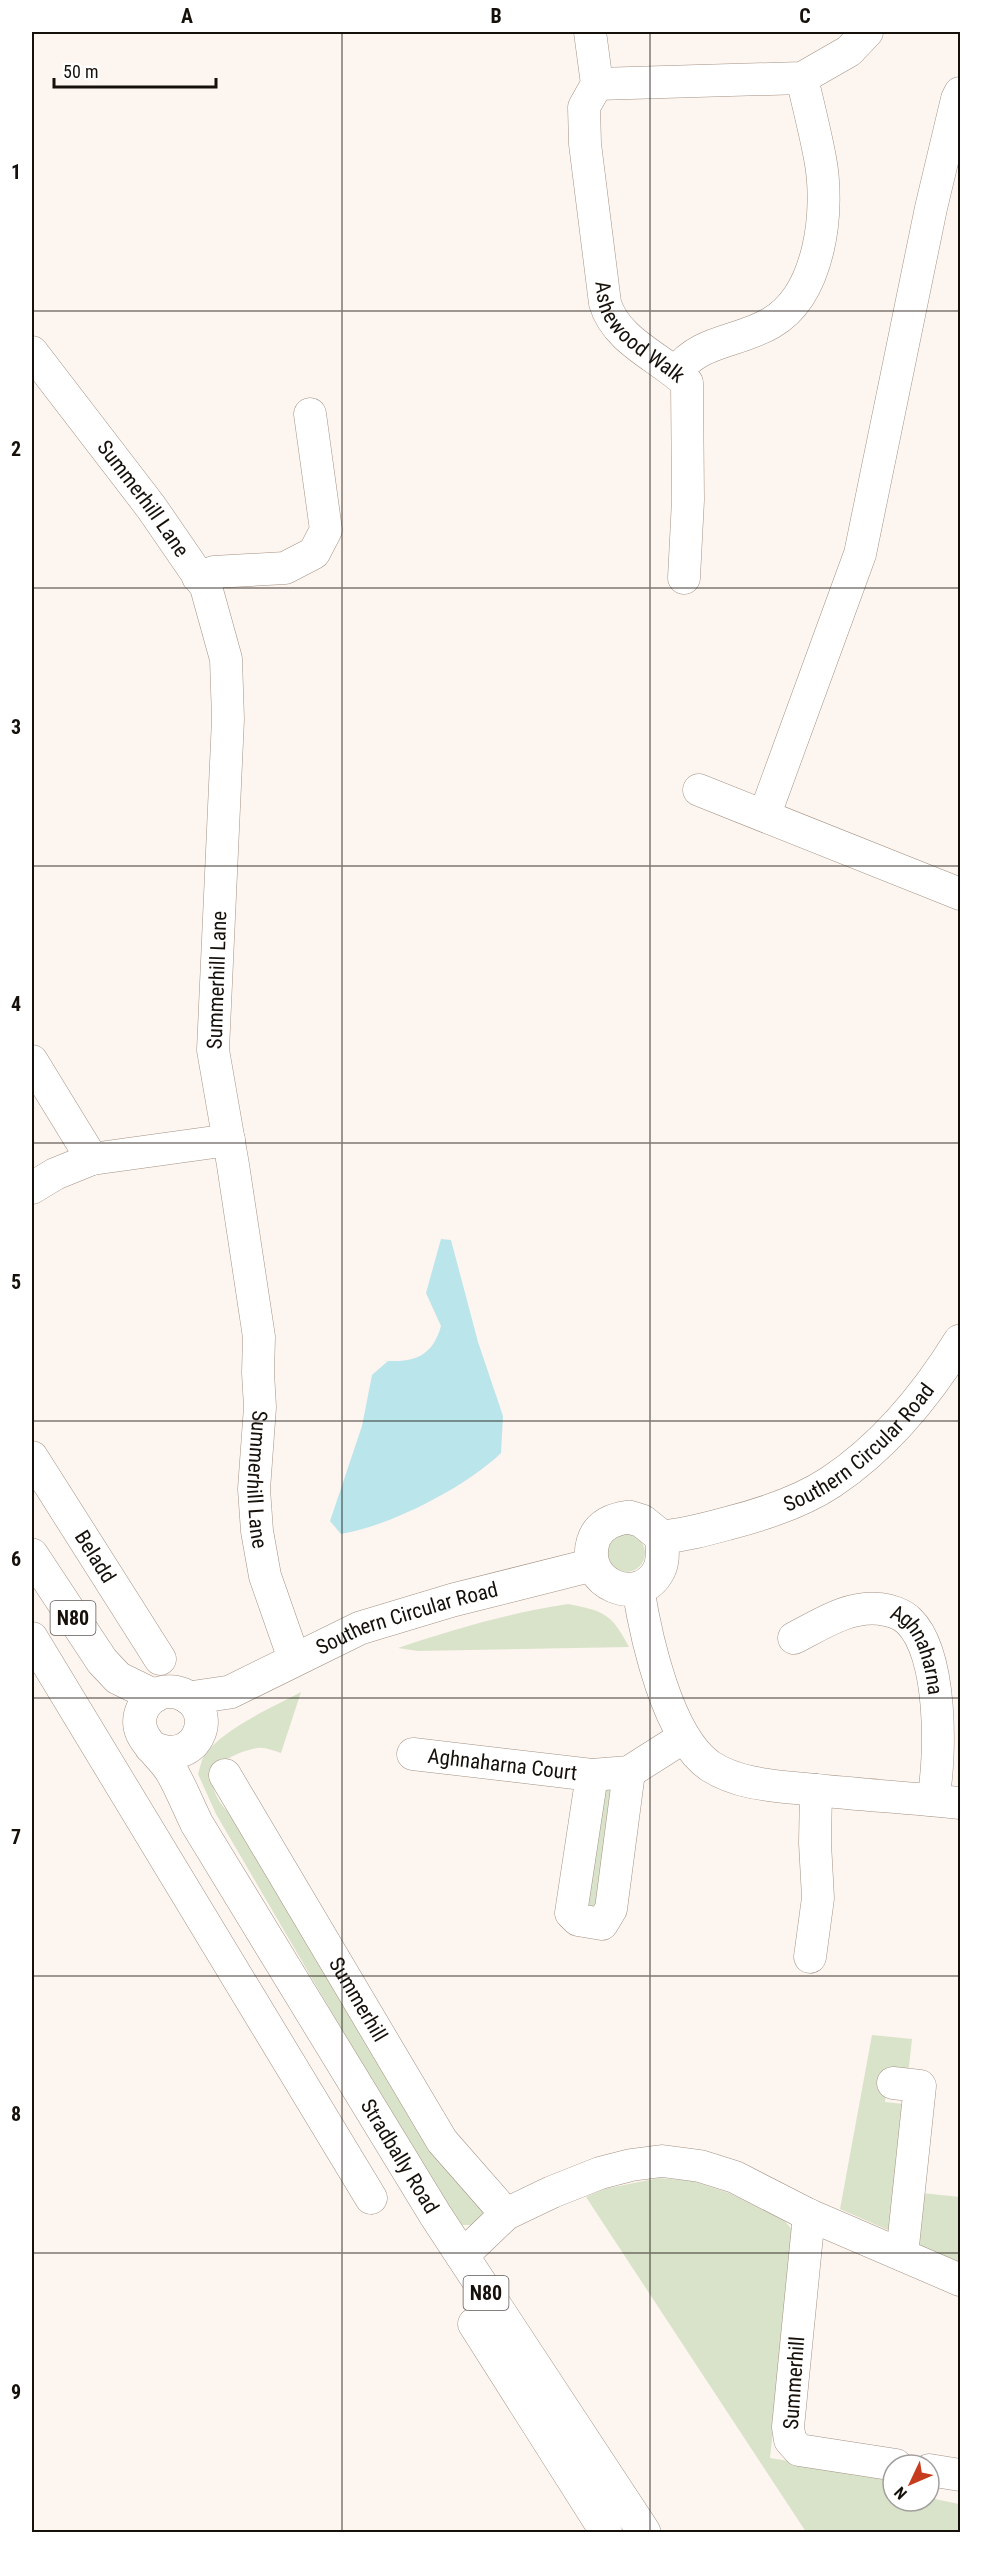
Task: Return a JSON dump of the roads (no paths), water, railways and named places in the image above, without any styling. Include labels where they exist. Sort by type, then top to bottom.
[{"type":"main road","name":"Southern Circular Road","points":[[662,1537],[687,1535],[752,1517],[790,1503],[830,1483],[872,1450],[911,1411],[935,1381],[960,1341]]},
{"type":"main road","points":[[629,1517],[642,1521],[662,1537],[663,1556],[659,1569],[651,1581],[638,1588],[624,1589],[611,1586],[599,1577],[592,1565],[590,1551],[594,1537],[603,1526],[615,1519],[629,1517]]},
{"type":"main road","name":"Stradbally Road","points":[[32,1555],[102,1661],[118,1678],[197,1824],[339,2059],[462,2256],[644,2532]]},
{"type":"main road","name":"Southern Circular Road","points":[[189,1698],[230,1692],[360,1628],[453,1600],[592,1565]]},
{"type":"main road","name":"Stradbally Road","points":[[118,1678],[155,1696]]},
{"type":"main road","name":"N80","points":[[155,1696],[166,1692],[178,1693],[189,1698]]},
{"type":"main road","name":"Southern Circular Road","points":[[200,1731],[230,1692]]},
{"type":"main road","points":[[155,1696],[146,1703],[140,1714],[159,1750],[186,1750],[195,1742],[200,1731],[201,1719],[197,1707],[189,1698]]},
{"type":"street","points":[[590,32],[597,84],[802,78],[849,51],[867,32]]},
{"type":"street","points":[[676,372],[684,361],[700,349],[744,336],[772,323],[801,296],[814,264],[824,202],[821,159],[802,78]]},
{"type":"street","name":"Ashewood Walk","points":[[597,84],[584,107],[585,144],[609,318],[621,332],[676,372],[687,383],[689,401],[688,500],[684,578]]},
{"type":"street","points":[[765,814],[860,554],[931,208],[960,93]]},
{"type":"street","name":"Summerhill Lane","points":[[32,352],[151,507],[206,587],[226,659],[228,719],[213,1050],[259,1337],[260,1407],[254,1489],[257,1531],[265,1576],[294,1659]]},
{"type":"street","points":[[198,577],[214,572],[285,568],[314,553],[326,530],[310,414]]},
{"type":"street","points":[[699,790],[765,814],[960,894]]},
{"type":"street","points":[[32,1061],[92,1159]]},
{"type":"street","points":[[32,1188],[55,1174],[92,1159],[229,1140]]},
{"type":"street","name":"Beladd","points":[[32,1457],[160,1659]]},
{"type":"street","name":"Aghnaharna","points":[[638,1588],[650,1649],[673,1717],[684,1737],[708,1764],[734,1779],[788,1788],[947,1801],[939,1770],[932,1672],[917,1631],[908,1620],[897,1613],[881,1609],[855,1610],[794,1638]]},
{"type":"street","points":[[32,1638],[371,2198]]},
{"type":"street","name":"Aghnaharna Court","points":[[413,1754],[592,1775],[629,1772],[684,1737]]},
{"type":"street","name":"Aghnaharna Court","points":[[592,1775],[571,1913],[578,1920],[602,1924],[610,1909],[629,1772]]},
{"type":"street","name":"Summerhill","points":[[225,1775],[442,2142],[506,2214]]},
{"type":"street","points":[[810,1957],[818,1898],[816,1790]]},
{"type":"street","points":[[159,1848],[197,1824]]},
{"type":"street","points":[[893,2083],[920,2086],[902,2255]]},
{"type":"street","points":[[462,2256],[506,2214],[573,2182],[631,2165],[662,2162],[700,2166],[735,2177],[809,2215],[960,2280]]},
{"type":"street","name":"Summerhill","points":[[809,2215],[788,2427],[790,2440],[799,2450],[881,2463]]},
{"type":"street","points":[[474,2324],[606,2532]]},
{"type":"street","points":[[941,2472],[960,2475]]},
{"type":"water","points":[[441,1239],[451,1240],[478,1342],[503,1416],[501,1453],[468,1479],[426,1503],[382,1523],[341,1534],[330,1521],[362,1426],[372,1375],[388,1361],[407,1360],[422,1355],[438,1336],[441,1326],[426,1293]]}]
